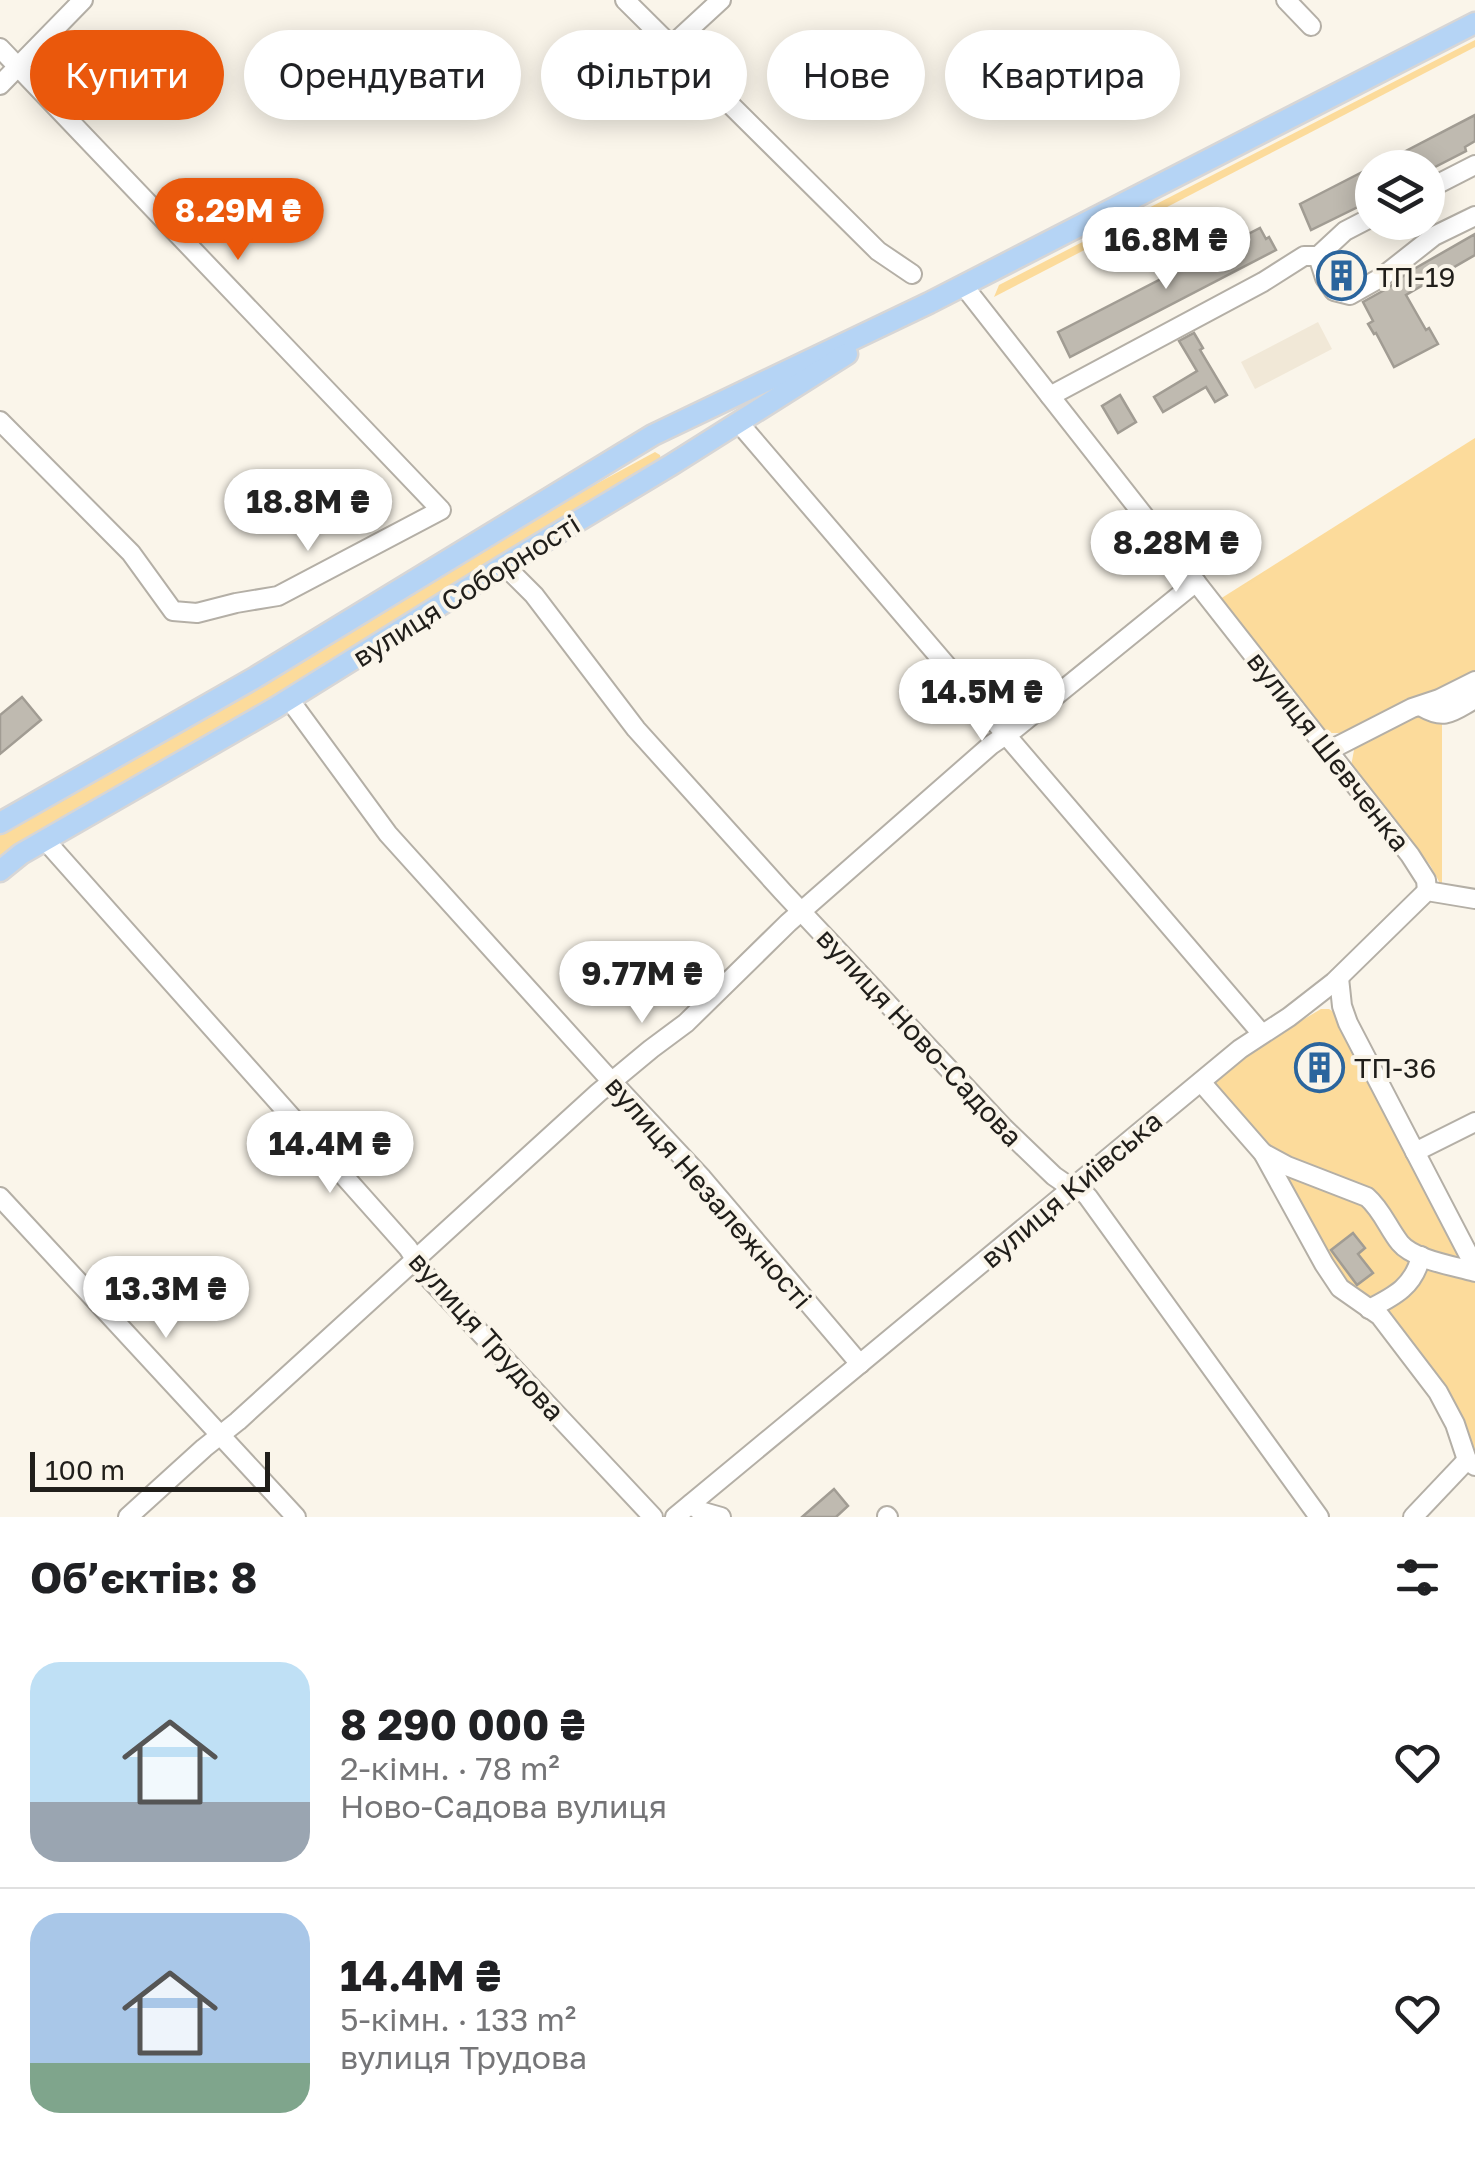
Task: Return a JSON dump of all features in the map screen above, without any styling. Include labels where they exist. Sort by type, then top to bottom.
[{"type":"main road","name":"вулиця Соборності","points":[[0,822],[256,677],[653,435],[963,285],[1475,23]]},
{"type":"main road","name":"вулиця Соборності","points":[[0,871],[44,840],[289,699],[928,302]]},
{"type":"street","points":[[0,84],[83,0]]},
{"type":"street","points":[[625,0],[655,30]]},
{"type":"street","points":[[689,30],[722,0]]},
{"type":"street","points":[[1286,0],[1311,26]]},
{"type":"street","points":[[0,48],[441,510],[278,596],[197,613],[173,611],[131,553],[0,421]]},
{"type":"street","points":[[746,120],[878,251],[912,274]]},
{"type":"street","points":[[1445,180],[1475,164]]},
{"type":"street","points":[[1318,256],[1334,291],[1350,294],[1382,277],[1434,236],[1475,216]]},
{"type":"street","points":[[1050,396],[1304,256],[1318,256],[1355,226]]},
{"type":"street","name":"вулиця Шевченка","points":[[963,285],[1420,869],[1427,891]]},
{"type":"street","points":[[738,423],[1262,1034]]},
{"type":"street","name":"вулиця Ново-Садова","points":[[504,566],[534,595],[636,729],[802,912],[1004,1128],[1054,1176],[1088,1197],[1319,1517]]},
{"type":"street","points":[[128,1517],[612,1081],[686,1022],[802,912],[991,745],[1196,582]]},
{"type":"street","points":[[1328,751],[1475,681]]},
{"type":"street","name":"вулиця Незалежності","points":[[289,699],[388,834],[702,1178],[860,1364]]},
{"type":"street","points":[[1422,706],[1443,716],[1475,699]]},
{"type":"street","name":"вулиця Трудова","points":[[44,840],[382,1219],[424,1273],[653,1517]]},
{"type":"street","points":[[1427,891],[1475,899]]},
{"type":"street","name":"вулиця Київська","points":[[675,1517],[1200,1082],[1339,978],[1427,891]]},
{"type":"street","points":[[1339,978],[1348,1023],[1475,1270]]},
{"type":"street","points":[[1200,1082],[1263,1153],[1340,1288],[1380,1316],[1438,1392],[1455,1424],[1471,1463],[1412,1517]]},
{"type":"street","points":[[1415,1152],[1475,1122]]},
{"type":"street","points":[[1263,1153],[1376,1204],[1404,1248],[1475,1270]]},
{"type":"street","points":[[0,1197],[296,1517]]},
{"type":"street","points":[[1369,1308],[1403,1290],[1415,1274],[1420,1256]]},
{"type":"street","points":[[692,1504],[721,1517]]},
{"type":"shaded area","points":[[1475,40],[1475,47],[994,297],[999,285]]},
{"type":"shaded area","points":[[1318,322],[1332,349],[1255,389],[1241,362]]},
{"type":"shaded area","points":[[1475,438],[1475,672],[1348,733],[1325,733],[1220,599]]},
{"type":"shaded area","points":[[655,452],[660,455],[658,465],[498,557],[272,700],[0,860],[0,833],[4,830],[489,542]]},
{"type":"shaded area","points":[[1418,713],[1442,722],[1442,887],[1430,865],[1351,766],[1355,745]]},
{"type":"shaded area","points":[[1321,1009],[1337,1014],[1475,1280],[1475,1469],[1442,1392],[1343,1285],[1212,1082],[1245,1054]]},
{"type":"building","points":[[1475,115],[1475,141],[1465,147],[1466,151],[1445,162],[1445,150],[1408,150]]},
{"type":"building","points":[[1355,176],[1355,208],[1311,230],[1300,204]]},
{"type":"building","points":[[1260,228],[1276,250],[1070,357],[1058,332]]},
{"type":"building","points":[[1475,234],[1475,255],[1406,295],[1438,344],[1394,367],[1368,324],[1373,321],[1363,302]]},
{"type":"building","points":[[1194,333],[1227,395],[1215,402],[1206,387],[1163,412],[1154,397],[1197,371],[1179,341]]},
{"type":"building","points":[[1120,395],[1136,422],[1118,433],[1102,406]]},
{"type":"building","points":[[22,697],[41,720],[0,754],[0,715]]},
{"type":"building","points":[[1353,1233],[1365,1248],[1358,1254],[1373,1273],[1357,1285],[1331,1250]]},
{"type":"building","points":[[834,1489],[848,1506],[836,1517],[802,1517]]},
{"type":"place","name":"ТП-19","points":[[1341,276]]},
{"type":"place","name":"ТП-36","points":[[1319,1067]]}]
